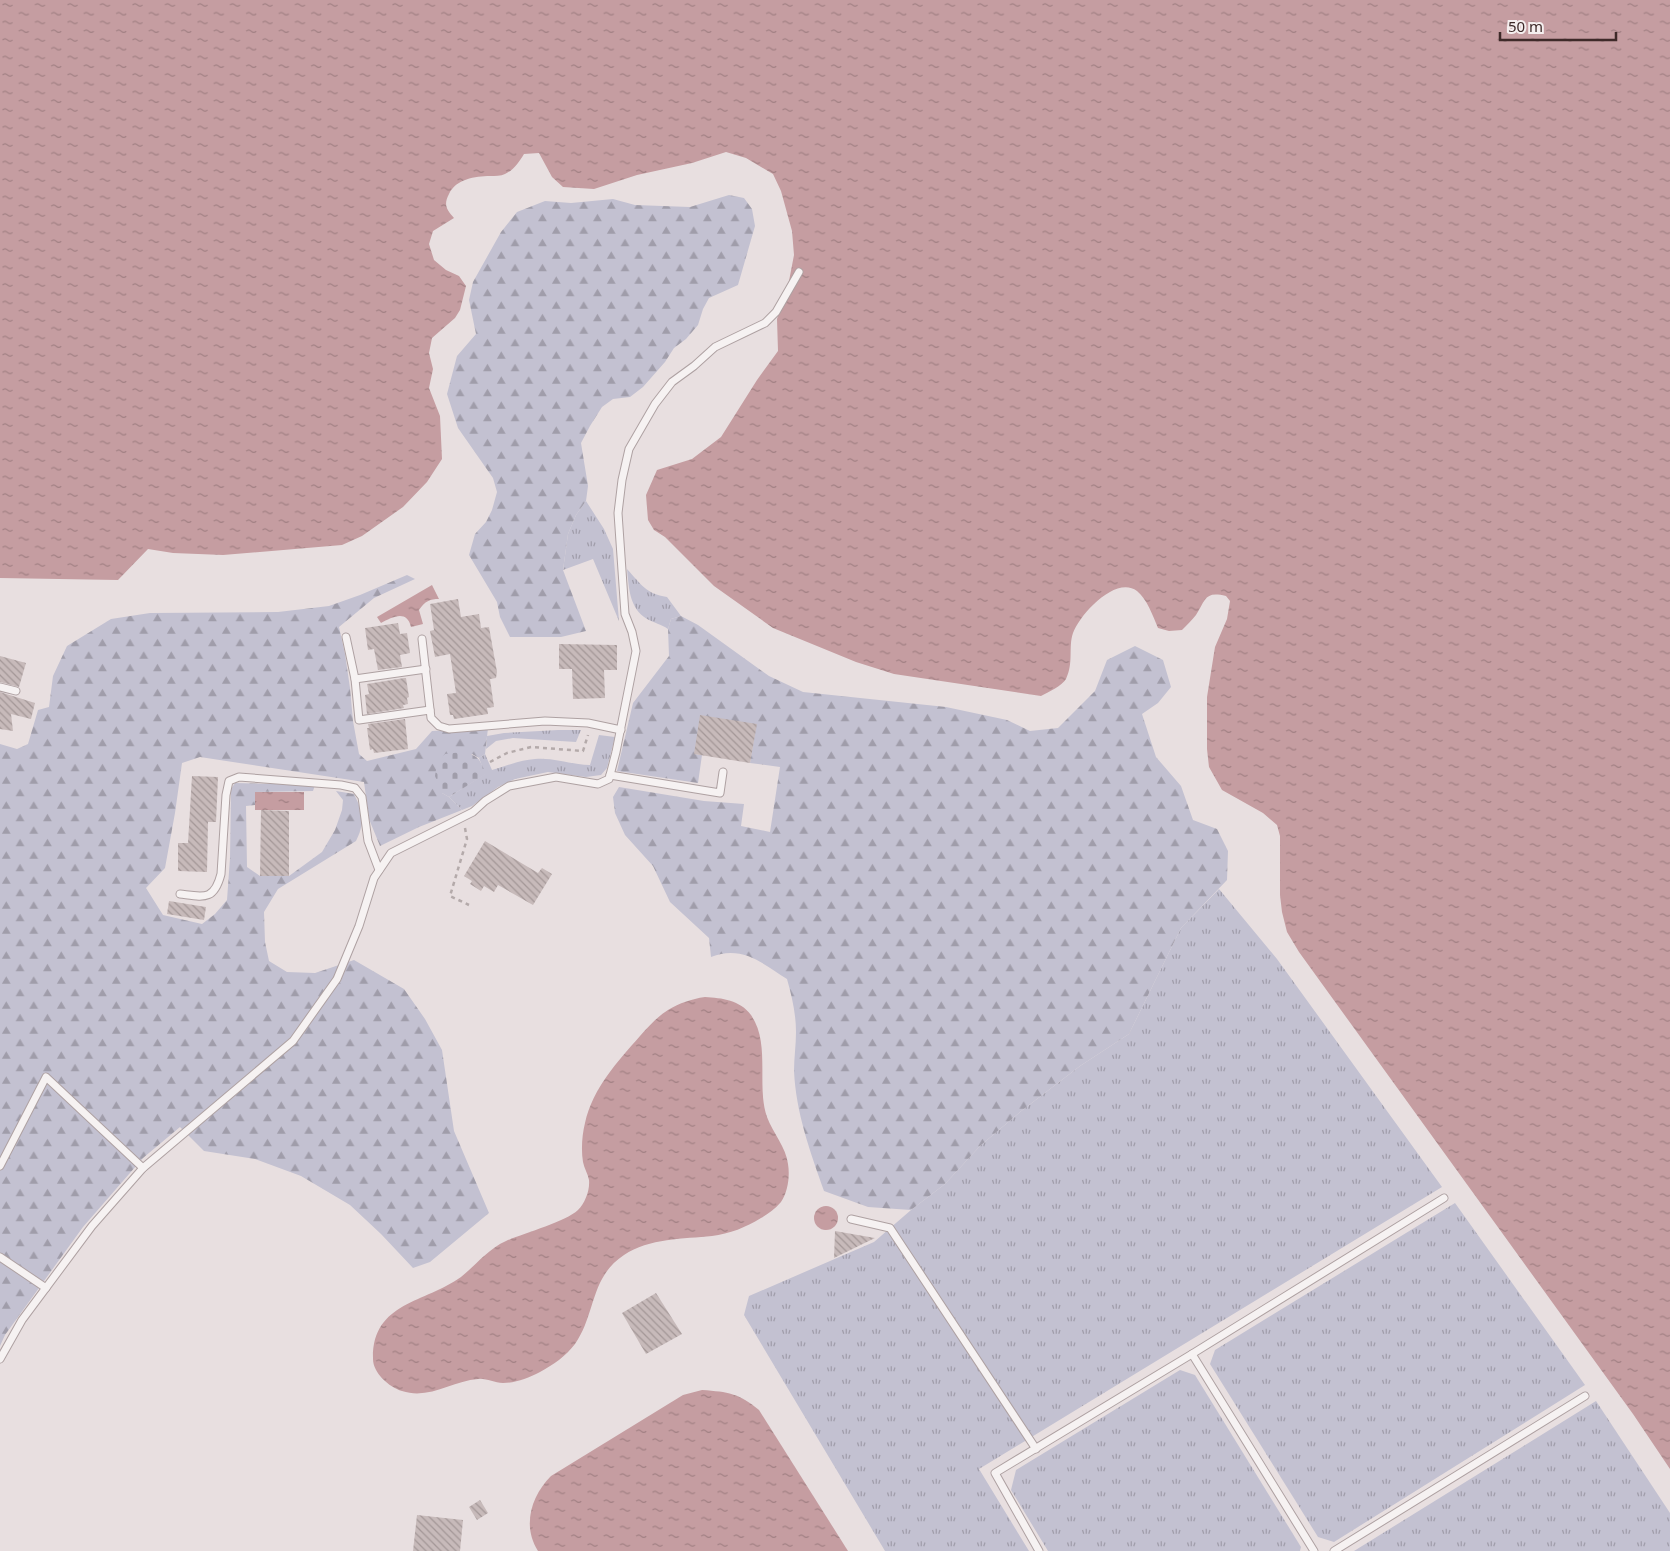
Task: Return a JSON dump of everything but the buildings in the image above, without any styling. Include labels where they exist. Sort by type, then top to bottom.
[{"type":"lane","points":[[0,1359],[22,1320],[92,1226],[143,1168],[293,1041],[337,979],[359,926],[374,878],[391,853],[463,817],[508,786],[556,777],[598,784],[609,779],[621,730],[636,651],[632,632],[624,614],[618,513],[622,480],[629,449],[651,410],[672,382],[715,347],[765,322],[776,312],[799,272]]},
{"type":"lane","points":[[346,637],[356,680],[359,720],[430,710]]},
{"type":"lane","points":[[422,639],[431,718],[439,726],[449,729],[545,721],[590,724],[621,730]]},
{"type":"lane","points":[[356,680],[426,669]]},
{"type":"lane","points":[[0,687],[16,691]]},
{"type":"lane","points":[[610,775],[720,792],[723,772]]},
{"type":"lane","points":[[180,894],[200,896],[211,894],[218,886],[221,874],[226,795],[229,781],[239,777],[342,784],[355,788],[362,797],[368,841],[379,870]]},
{"type":"lane","points":[[0,1166],[46,1078],[143,1168]]},
{"type":"lane","points":[[1039,1551],[995,1473],[1444,1198]]},
{"type":"lane","points":[[851,1219],[890,1228],[1036,1449]]},
{"type":"lane","points":[[0,1257],[46,1288]]},
{"type":"lane","points":[[1192,1354],[1314,1551]]},
{"type":"lane","points":[[1334,1551],[1585,1396]]},
{"type":"path","points":[[490,762],[507,752],[531,747],[584,751],[590,724]]},
{"type":"path","points":[[463,817],[467,839],[450,896],[469,904]]},
{"type":"green space","points":[[729,195],[744,198],[752,209],[755,226],[738,285],[709,298],[698,325],[686,339],[674,348],[665,362],[643,387],[630,397],[613,399],[602,407],[581,443],[588,486],[586,501],[576,515],[568,534],[563,570],[586,631],[561,637],[510,637],[500,617],[497,602],[469,555],[475,534],[486,522],[492,510],[497,492],[493,478],[458,428],[447,394],[457,356],[476,334],[469,300],[473,282],[501,232],[517,212],[545,201],[571,203],[613,199],[635,205],[690,207]]},
{"type":"green space","points":[[586,501],[604,529],[613,549],[619,621],[593,559],[563,570],[568,534],[576,515]]},
{"type":"green space","points":[[627,569],[649,591],[667,597],[681,616],[671,619],[668,629],[647,619],[637,609],[631,597]]},
{"type":"green space","points":[[407,575],[415,579],[374,598],[339,627],[345,654],[359,754],[367,761],[416,749],[432,731],[488,728],[485,754],[479,758],[472,754],[442,793],[462,810],[419,827],[380,846],[369,819],[364,782],[200,757],[182,763],[165,868],[146,888],[163,915],[202,924],[215,914],[227,900],[231,789],[235,783],[315,785],[313,791],[256,792],[255,805],[246,806],[247,867],[260,876],[289,876],[322,852],[335,830],[342,810],[343,800],[336,791],[354,794],[362,818],[361,829],[356,841],[278,889],[264,912],[265,942],[269,961],[287,972],[315,973],[354,960],[404,989],[425,1019],[442,1050],[454,1131],[489,1213],[430,1262],[413,1268],[350,1205],[301,1176],[255,1159],[204,1151],[180,1127],[143,1158],[83,1227],[5,1335],[0,1346],[0,744],[17,749],[28,744],[38,710],[49,707],[53,676],[67,646],[111,619],[150,613],[278,612],[329,606]]},
{"type":"green space","points":[[681,616],[698,625],[769,676],[803,692],[946,707],[1007,720],[1030,731],[1058,728],[1095,691],[1107,660],[1135,646],[1163,660],[1171,687],[1158,703],[1142,714],[1156,757],[1181,786],[1193,820],[1217,829],[1228,851],[1227,880],[1181,928],[1129,1034],[1080,1066],[1020,1112],[980,1146],[945,1184],[911,1210],[868,1207],[824,1191],[804,1132],[795,1087],[795,1019],[787,979],[760,962],[742,954],[732,953],[711,957],[709,938],[670,902],[653,866],[625,835],[615,813],[613,797],[619,787],[704,801],[744,804],[741,826],[770,832],[780,767],[750,763],[756,725],[694,754],[702,755],[698,783],[617,771],[633,703],[669,656],[668,629],[671,619]]},
{"type":"green space","points":[[581,730],[576,742],[513,738],[496,741],[486,749],[487,736],[504,733]]},
{"type":"green space","points":[[599,735],[615,737],[607,768],[601,775],[586,777],[548,772],[515,779],[498,787],[472,806],[462,810],[449,797],[485,774],[479,758],[485,754],[492,770],[535,759],[549,759],[590,765]]},
{"type":"green space","points":[[460,752],[477,758],[486,774],[449,797],[442,793],[435,776],[437,763],[445,754]]},
{"type":"green space","points":[[1219,889],[1277,959],[1442,1187],[979,1469],[1029,1551],[885,1551],[744,1315],[749,1296],[874,1242],[945,1184],[980,1146],[1020,1112],[1080,1066],[1129,1034],[1181,928]]},
{"type":"green space","points":[[1455,1203],[1585,1385],[1334,1542],[1318,1537],[1210,1364],[1215,1350]]},
{"type":"green space","points":[[1180,1370],[1195,1375],[1301,1547],[1300,1551],[1048,1551],[1011,1490],[1016,1470]]},
{"type":"green space","points":[[1596,1401],[1670,1513],[1670,1551],[1354,1551]]},
{"type":"water","points":[[0,0],[1670,0],[1670,1469],[1633,1414],[1299,952],[1287,932],[1280,895],[1280,836],[1277,825],[1263,813],[1222,790],[1209,767],[1207,697],[1215,647],[1227,619],[1230,601],[1226,596],[1210,596],[1182,630],[1169,631],[1158,628],[1147,603],[1137,591],[1129,587],[1109,592],[1083,616],[1073,633],[1070,667],[1066,679],[1041,696],[894,674],[856,662],[773,628],[714,586],[665,537],[654,530],[648,520],[646,495],[657,470],[692,459],[721,437],[778,351],[777,319],[789,281],[794,255],[792,231],[781,191],[773,174],[746,158],[726,152],[692,163],[637,175],[594,189],[563,187],[552,177],[539,153],[524,154],[514,168],[505,174],[466,179],[456,185],[446,201],[448,210],[454,218],[433,231],[429,244],[434,260],[446,270],[459,276],[466,286],[460,310],[455,318],[432,338],[429,353],[433,369],[429,388],[440,416],[442,459],[427,482],[403,507],[362,536],[342,545],[223,555],[173,553],[148,549],[118,580],[0,578]]},
{"type":"water","points":[[432,585],[439,599],[428,601],[419,610],[423,624],[411,627],[409,621],[403,616],[381,623],[377,617]]},
{"type":"water","points":[[255,792],[304,792],[304,810],[255,810]]},
{"type":"water","points":[[705,997],[724,999],[742,1006],[751,1015],[757,1026],[762,1052],[764,1105],[767,1117],[785,1152],[788,1164],[788,1184],[781,1202],[764,1216],[731,1232],[655,1242],[634,1249],[624,1255],[605,1274],[599,1285],[587,1321],[575,1344],[559,1360],[522,1380],[500,1383],[481,1379],[468,1380],[422,1393],[402,1391],[387,1383],[376,1369],[373,1359],[375,1340],[381,1326],[403,1306],[447,1286],[461,1277],[500,1244],[554,1223],[578,1210],[583,1204],[589,1188],[582,1157],[584,1128],[589,1110],[600,1087],[623,1056],[660,1016],[681,1003]]},
{"type":"water","points":[[826,1206],[834,1210],[838,1218],[834,1226],[826,1230],[818,1226],[814,1218],[818,1210]]},
{"type":"water","points":[[702,1390],[733,1394],[759,1410],[848,1551],[538,1551],[530,1532],[531,1512],[538,1493],[551,1476],[683,1395]]}]
